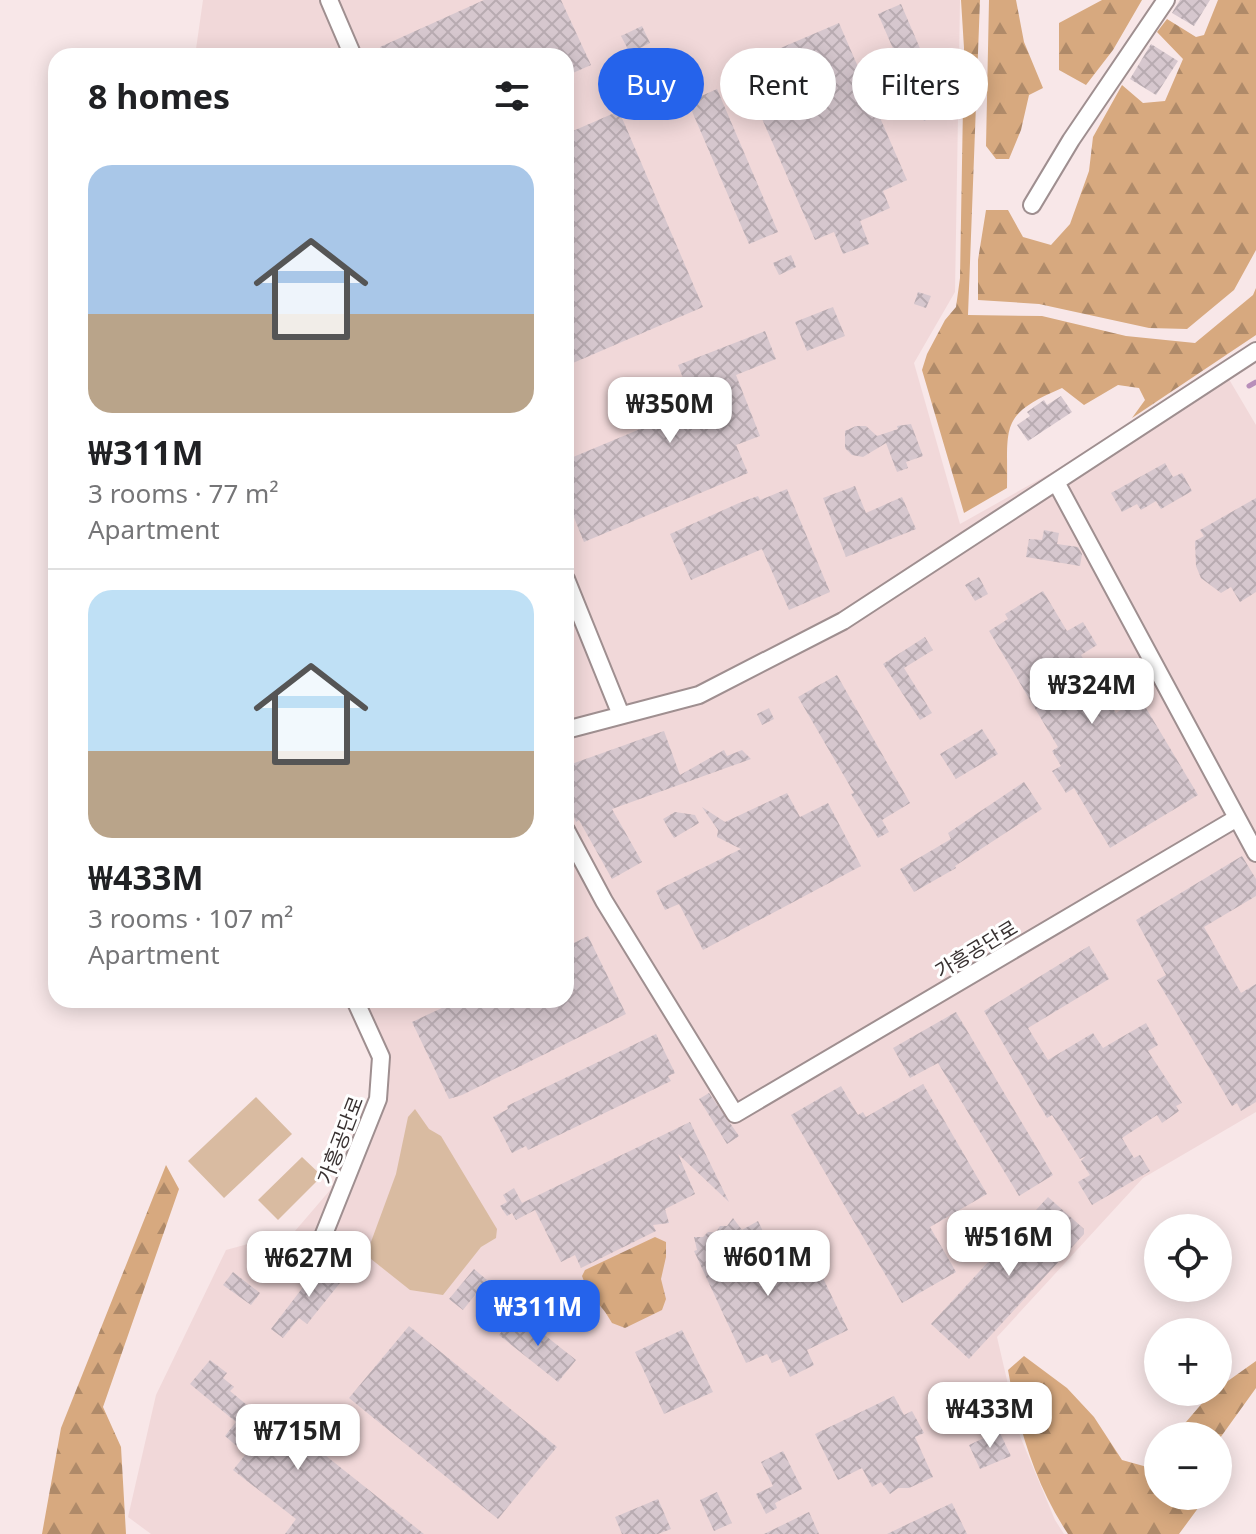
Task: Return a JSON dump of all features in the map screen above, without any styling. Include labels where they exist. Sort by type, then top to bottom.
[{"type":"street","points":[[329,0],[350,48]]},
{"type":"street","points":[[1032,205],[1071,140],[1166,0]]},
{"type":"street","points":[[574,728],[699,695],[843,621],[1256,351]]},
{"type":"street","points":[[1056,482],[1256,853]]},
{"type":"street","points":[[574,599],[621,715]]},
{"type":"street","name":"가흥공단로","points":[[574,845],[604,901],[735,1114],[1237,818]]},
{"type":"street","name":"가흥공단로","points":[[318,1249],[378,1099],[381,1057],[359,1008]]},
{"type":"shaded area","points":[[203,0],[960,0],[959,48],[852,48],[852,120],[958,120],[955,292],[914,363],[960,524],[1101,445],[1220,364],[1256,425],[1256,1112],[1143,1178],[997,1337],[1020,1436],[1055,1520],[1064,1534],[151,1534],[128,1517],[156,1395],[226,1250],[295,1231],[331,1189],[372,1099],[381,1057],[352,1008],[574,1008],[574,48],[196,48]]},
{"type":"shaded area","points":[[256,1097],[292,1134],[224,1198],[188,1161]]},
{"type":"shaded area","points":[[415,1109],[429,1129],[441,1136],[497,1229],[496,1238],[481,1247],[443,1295],[410,1290],[371,1259],[368,1250],[396,1174],[408,1117]]},
{"type":"shaded area","points":[[302,1157],[322,1176],[278,1220],[258,1200]]},
{"type":"green space","points":[[961,0],[980,0],[978,48],[964,48]]},
{"type":"green space","points":[[989,0],[1016,0],[1024,42],[1043,88],[1029,95],[1021,130],[1009,159],[996,159],[986,146]]},
{"type":"green space","points":[[1102,0],[1142,0],[1113,50],[1086,85],[1059,70],[1059,23]]},
{"type":"green space","points":[[1218,0],[1256,0],[1256,250],[1234,290],[1187,329],[1149,328],[1039,304],[978,300],[978,260],[986,210],[1008,210],[1023,237],[1051,245],[1070,224],[1089,171],[1093,137],[1122,85],[1143,103],[1165,101],[1183,59],[1157,32],[1167,19],[1196,37],[1204,35]]},
{"type":"green space","points":[[963,120],[975,120],[968,315],[1042,316],[1126,336],[1195,343],[1253,295],[1256,288],[1256,335],[1132,418],[1145,400],[1139,388],[1118,385],[1084,405],[1062,388],[1027,406],[1011,424],[1008,436],[1007,488],[964,513],[922,370],[945,320],[956,307],[960,278]]},
{"type":"green space","points":[[166,1165],[179,1189],[103,1407],[121,1447],[126,1534],[42,1534],[61,1428]]},
{"type":"green space","points":[[655,1237],[666,1242],[661,1279],[666,1299],[662,1310],[625,1328],[612,1323],[585,1284],[582,1276],[585,1270]]},
{"type":"green space","points":[[1024,1356],[1067,1388],[1094,1417],[1122,1460],[1144,1466],[1144,1510],[1197,1510],[1179,1534],[1068,1534],[1047,1496],[1030,1455],[1008,1370]]},
{"type":"green space","points":[[1256,1361],[1256,1388],[1232,1422],[1186,1422],[1200,1406],[1232,1406],[1232,1378]]},
{"type":"building","points":[[484,0],[561,0],[591,65],[574,72],[574,48],[380,47]]},
{"type":"building","points":[[1180,0],[1210,0],[1194,26],[1172,13]]},
{"type":"building","points":[[901,4],[920,48],[893,48],[878,14]]},
{"type":"building","points":[[839,23],[852,53],[852,120],[881,120],[907,180],[883,191],[890,208],[860,221],[869,244],[843,254],[834,232],[815,240],[763,120],[836,120],[836,48],[781,48]]},
{"type":"building","points":[[642,26],[650,43],[640,48],[627,48],[621,36]]},
{"type":"building","points":[[1151,44],[1178,61],[1156,95],[1130,79]]},
{"type":"building","points":[[717,89],[720,120],[730,120],[778,232],[749,244],[696,120],[704,120],[704,95]]},
{"type":"building","points":[[598,120],[623,120],[703,307],[574,363],[574,131]]},
{"type":"building","points":[[791,255],[796,267],[779,275],[773,263]]},
{"type":"building","points":[[918,292],[931,296],[926,308],[914,304]]},
{"type":"building","points":[[833,307],[845,336],[807,351],[795,322]]},
{"type":"building","points":[[765,331],[776,359],[736,375],[760,436],[736,445],[748,473],[584,542],[574,518],[574,457],[645,427],[626,385],[643,377],[663,420],[694,407],[678,365]]},
{"type":"building","points":[[1061,396],[1072,412],[1028,441],[1017,425],[1030,416],[1027,412],[1044,400],[1047,405]]},
{"type":"building","points":[[911,424],[923,456],[906,462],[908,468],[897,472],[886,443],[863,457],[852,455],[845,448],[845,431],[856,426],[866,426],[877,436],[898,429],[897,426]]},
{"type":"building","points":[[1165,463],[1173,477],[1182,473],[1192,491],[1161,509],[1156,501],[1141,510],[1137,504],[1122,512],[1111,493]]},
{"type":"building","points":[[855,486],[866,513],[902,497],[916,529],[846,557],[823,498]]},
{"type":"building","points":[[787,489],[830,592],[789,610],[762,549],[691,580],[670,534],[739,503],[758,496],[760,500]]},
{"type":"building","points":[[1256,498],[1256,592],[1240,602],[1231,587],[1221,593],[1201,578],[1196,566],[1195,541],[1204,536],[1200,530]]},
{"type":"building","points":[[1044,530],[1059,533],[1057,544],[1078,547],[1082,554],[1080,566],[1026,557],[1029,539],[1042,540]]},
{"type":"building","points":[[979,577],[988,594],[975,601],[965,585]]},
{"type":"building","points":[[1043,591],[1067,631],[1083,622],[1097,645],[1081,655],[1116,713],[1140,698],[1198,795],[1110,848],[1074,788],[1066,793],[1052,771],[1061,766],[1052,751],[1058,747],[989,631],[1008,619],[1005,614]]},
{"type":"building","points":[[925,637],[933,650],[904,668],[932,713],[920,720],[883,664]]},
{"type":"building","points":[[837,675],[910,803],[882,820],[889,832],[878,838],[798,697]]},
{"type":"building","points":[[769,708],[774,719],[762,725],[757,714]]},
{"type":"building","points":[[982,729],[998,754],[956,779],[940,754]]},
{"type":"building","points":[[664,731],[680,775],[724,750],[727,756],[742,750],[751,759],[612,809],[642,862],[612,879],[579,820],[576,822],[574,817],[574,763]]},
{"type":"building","points":[[1024,782],[1042,809],[956,868],[914,892],[900,869],[951,839],[948,833]]},
{"type":"building","points":[[787,793],[800,817],[828,803],[861,866],[703,950],[679,904],[665,910],[656,891],[741,849],[717,837],[718,830],[702,807],[725,822]]},
{"type":"building","points":[[675,812],[695,815],[699,823],[674,838],[663,819]]},
{"type":"building","points":[[1242,856],[1256,879],[1256,896],[1204,927],[1241,993],[1256,984],[1256,1102],[1241,1111],[1237,1103],[1232,1106],[1157,980],[1166,975],[1136,920]]},
{"type":"building","points":[[588,936],[626,1014],[449,1099],[412,1022],[442,1008],[574,1008],[574,943]]},
{"type":"building","points":[[1089,946],[1109,979],[1028,1028],[1048,1060],[1093,1033],[1103,1048],[1146,1023],[1158,1045],[1148,1051],[1182,1103],[1176,1106],[1179,1111],[1162,1123],[1157,1115],[1122,1138],[1134,1158],[1140,1155],[1150,1171],[1092,1205],[1078,1182],[1090,1175],[1081,1161],[1086,1156],[1080,1159],[1052,1115],[1047,1118],[984,1011]]},
{"type":"building","points":[[956,1012],[1053,1175],[1019,1196],[938,1063],[910,1078],[893,1048]]},
{"type":"building","points":[[656,1034],[675,1073],[668,1076],[671,1081],[528,1150],[526,1146],[512,1153],[493,1117],[508,1109],[507,1106]]},
{"type":"building","points":[[923,1084],[987,1194],[930,1227],[956,1272],[902,1303],[791,1115],[841,1086],[858,1115],[863,1112],[866,1117]]},
{"type":"building","points":[[709,1093],[739,1136],[727,1144],[699,1099]]},
{"type":"building","points":[[690,1122],[729,1202],[678,1154],[695,1194],[665,1209],[669,1223],[653,1225],[656,1231],[581,1268],[575,1255],[561,1262],[535,1210],[516,1220],[512,1213],[507,1216],[500,1206],[507,1202],[503,1195],[514,1188],[522,1203]]},
{"type":"building","points":[[1048,1197],[1084,1229],[1084,1234],[969,1359],[931,1324]]},
{"type":"building","points":[[733,1218],[742,1230],[758,1221],[769,1244],[754,1250],[766,1277],[812,1255],[848,1330],[807,1350],[814,1365],[790,1377],[781,1359],[772,1363],[767,1354],[746,1363],[694,1251],[697,1250],[694,1237],[716,1232]]},
{"type":"building","points":[[323,1261],[344,1278],[307,1324],[299,1318],[283,1338],[271,1329]]},
{"type":"building","points":[[474,1269],[487,1280],[463,1310],[449,1299]]},
{"type":"building","points":[[233,1272],[260,1293],[251,1305],[223,1285]]},
{"type":"building","points":[[517,1313],[576,1360],[558,1382],[499,1335]]},
{"type":"building","points":[[409,1326],[557,1447],[498,1519],[349,1398]]},
{"type":"building","points":[[682,1330],[713,1392],[664,1414],[635,1352]]},
{"type":"building","points":[[210,1360],[227,1373],[223,1378],[234,1387],[230,1391],[270,1424],[276,1416],[424,1534],[285,1534],[296,1519],[233,1470],[246,1454],[225,1436],[236,1422],[190,1384]]},
{"type":"building","points":[[894,1396],[904,1415],[912,1411],[924,1433],[915,1437],[933,1477],[909,1488],[898,1488],[890,1494],[881,1482],[872,1487],[862,1468],[838,1480],[815,1434]]},
{"type":"building","points":[[999,1431],[1011,1456],[980,1469],[969,1445]]},
{"type":"building","points":[[783,1451],[802,1489],[775,1503],[777,1508],[766,1514],[756,1494],[773,1486],[761,1462]]},
{"type":"building","points":[[717,1492],[732,1523],[714,1531],[700,1500]]},
{"type":"building","points":[[658,1499],[671,1529],[658,1534],[622,1534],[615,1517]]},
{"type":"building","points":[[952,1503],[967,1534],[887,1534]]},
{"type":"building","points":[[809,1512],[819,1534],[764,1534]]},
{"type":"waterway","points":[[1249,386],[1256,382]]}]
